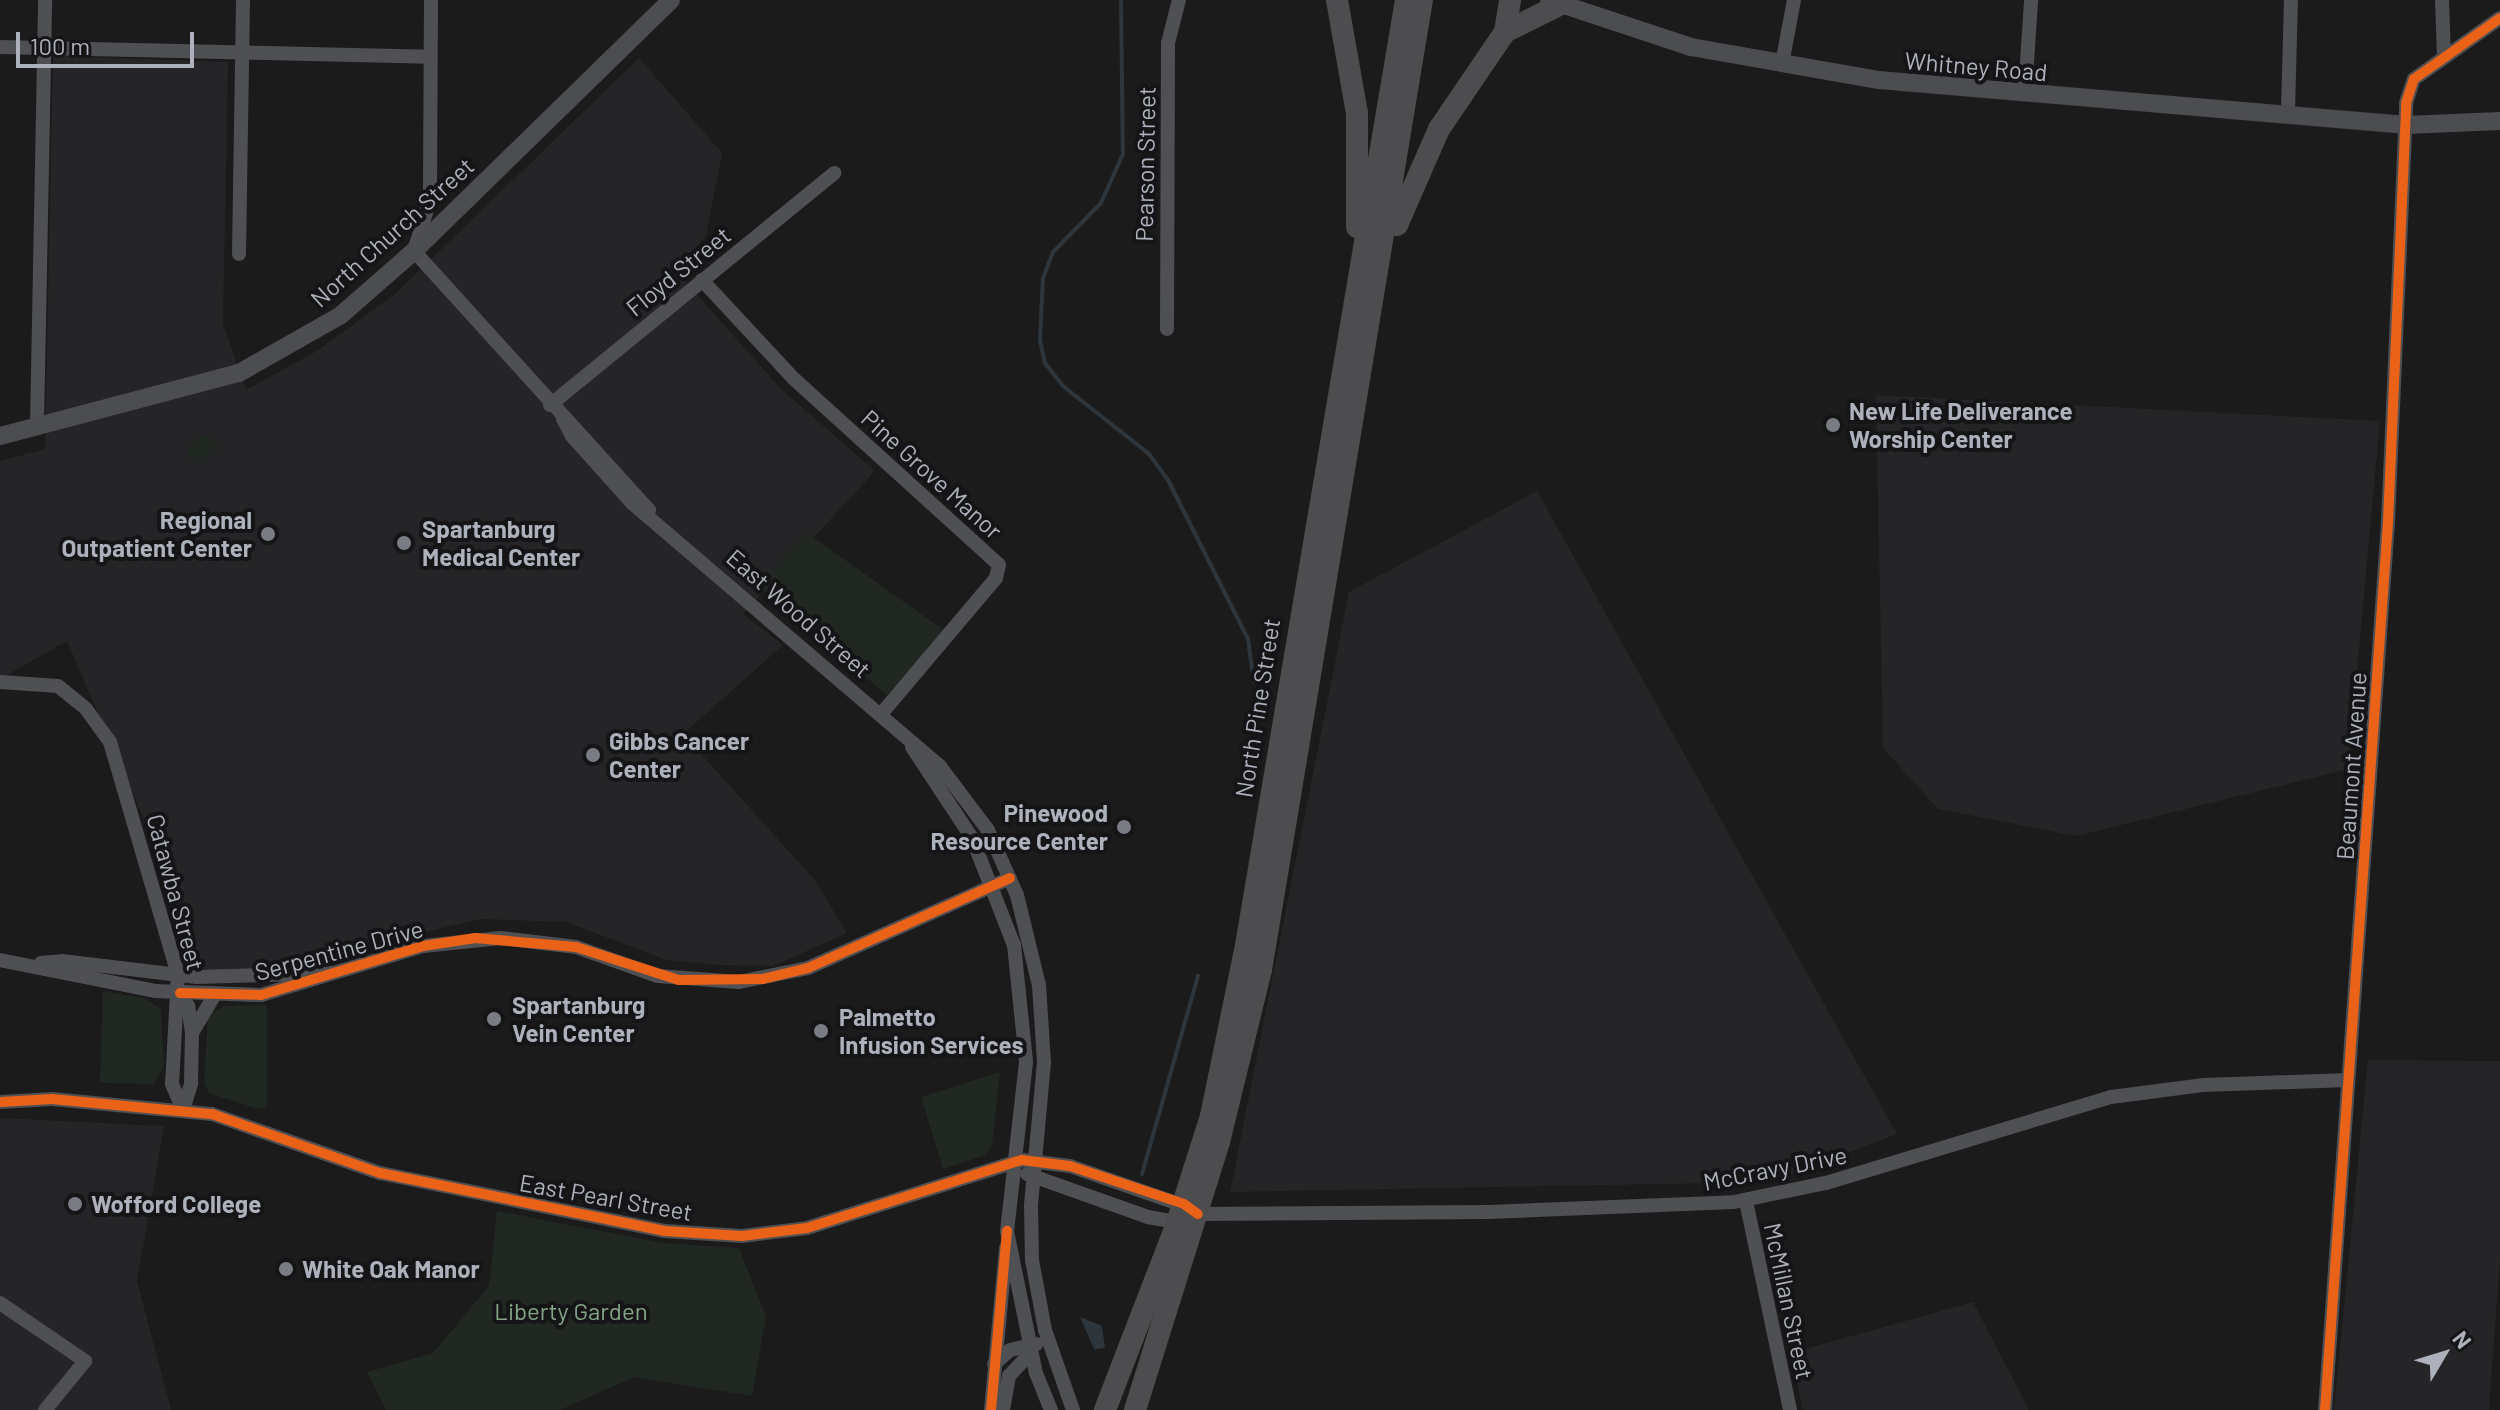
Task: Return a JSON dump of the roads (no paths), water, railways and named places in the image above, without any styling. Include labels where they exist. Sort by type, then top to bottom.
[{"type":"highway","points":[[1337,0],[1359,151],[1362,313]]},
{"type":"highway","name":"North Pine Street","points":[[1135,1410],[1186,1213],[1261,970],[1362,313],[1406,0]]},
{"type":"highway","name":"North Pine Street","points":[[1362,313],[1422,0]]},
{"type":"highway","points":[[1362,313],[1423,158],[1505,32],[1510,0]]},
{"type":"highway","points":[[1505,32],[1555,2]]},
{"type":"highway","name":"North Pine Street","points":[[1105,1410],[1186,1213]]},
{"type":"main road","name":"North Church Street","points":[[0,436],[170,395],[239,373],[341,315],[414,251],[671,0]]},
{"type":"main road","name":"Whitney Road","points":[[1555,2],[1691,47],[1891,82],[2288,112],[2407,125],[2500,121]]},
{"type":"street","points":[[37,425],[45,0]]},
{"type":"street","points":[[239,254],[243,0]]},
{"type":"street","points":[[414,251],[430,200],[431,0]]},
{"type":"street","name":"Pearson Street","points":[[1167,329],[1168,43],[1179,0]]},
{"type":"street","points":[[1782,64],[1794,0]]},
{"type":"street","points":[[2025,94],[2031,0]]},
{"type":"street","points":[[2288,112],[2291,0]]},
{"type":"street","points":[[2442,0],[2444,58]]},
{"type":"street","name":"Beaumont Avenue","points":[[2325,1410],[2388,522],[2406,103],[2414,79],[2500,18]]},
{"type":"street","points":[[0,47],[430,57]]},
{"type":"street","name":"Floyd Street","points":[[550,405],[834,173]]},
{"type":"street","name":"East Wood Street","points":[[414,251],[550,405],[638,493],[655,520],[882,713],[910,743],[957,782],[1010,878],[1030,937],[1042,1010],[1044,1062],[1034,1160],[1032,1260],[1048,1342],[1073,1410]]},
{"type":"street","name":"Pine Grove Manor","points":[[702,280],[793,378],[999,565],[996,578],[882,713]]},
{"type":"street","name":"Catawba Street","points":[[0,682],[58,686],[86,709],[110,742],[178,974],[180,993],[173,1014],[172,1084],[183,1110]]},
{"type":"street","name":"East Wood Street","points":[[910,743],[972,838],[994,885],[1014,945],[1026,1037],[1023,1111],[1013,1165],[1007,1231],[1030,1349],[1038,1380],[1051,1410]]},
{"type":"street","name":"Serpentine Drive","points":[[29,964],[180,993],[261,995],[423,946],[501,938],[576,947],[668,978],[763,979],[808,968],[1010,878]]},
{"type":"street","points":[[0,960],[29,964]]},
{"type":"street","name":"Serpentine Drive","points":[[29,964],[62,961],[178,974],[306,970],[336,974]]},
{"type":"street","name":"Catawba Street","points":[[180,993],[188,1006],[192,1033],[191,1083],[183,1110]]},
{"type":"street","name":"Catawba Street","points":[[192,1033],[214,996]]},
{"type":"street","name":"McCravy Drive","points":[[1186,1213],[1501,1212],[1746,1201],[1826,1183],[2111,1097],[2204,1085],[2348,1080]]},
{"type":"street","name":"East Pearl Street","points":[[0,1102],[52,1099],[183,1110],[238,1120],[380,1173],[635,1226],[722,1236],[807,1228],[1034,1160],[1070,1166],[1186,1213]]},
{"type":"street","points":[[1013,1165],[1033,1177],[1186,1213]]},
{"type":"street","name":"McMillan Street","points":[[1746,1201],[1790,1410]]},
{"type":"street","points":[[991,1410],[1007,1231]]},
{"type":"street","points":[[1001,1290],[1020,1305]]},
{"type":"street","points":[[0,1303],[85,1361],[45,1410]]},
{"type":"street","points":[[994,1364],[1010,1350],[1030,1349],[1048,1342]]},
{"type":"street","points":[[1003,1410],[1014,1366],[1030,1349]]},
{"type":"street","points":[[1007,1386],[1021,1379],[1038,1380]]},
{"type":"waterway","points":[[1121,0],[1123,154],[1101,203],[1053,252],[1043,278],[1040,340],[1045,363],[1063,386],[1149,454],[1168,480],[1248,639],[1254,683]]},
{"type":"waterway","points":[[1142,1174],[1198,976]]},
{"type":"place","name":"New Life Deliverance Worship Center","points":[[1833,425]]},
{"type":"place","name":"Regional Outpatient Center","points":[[268,534]]},
{"type":"place","name":"Spartanburg Medical Center","points":[[404,543]]},
{"type":"place","name":"Gibbs Cancer Center","points":[[593,755]]},
{"type":"place","name":"Pinewood Resource Center","points":[[1124,827]]},
{"type":"place","name":"Spartanburg Vein Center","points":[[494,1019]]},
{"type":"place","name":"Palmetto Infusion Services","points":[[821,1031]]},
{"type":"place","name":"Wofford College","points":[[75,1204]]},
{"type":"place","name":"White Oak Manor","points":[[286,1269]]},
{"type":"park label","name":"Liberty Garden","points":[[571,1311]]}]
